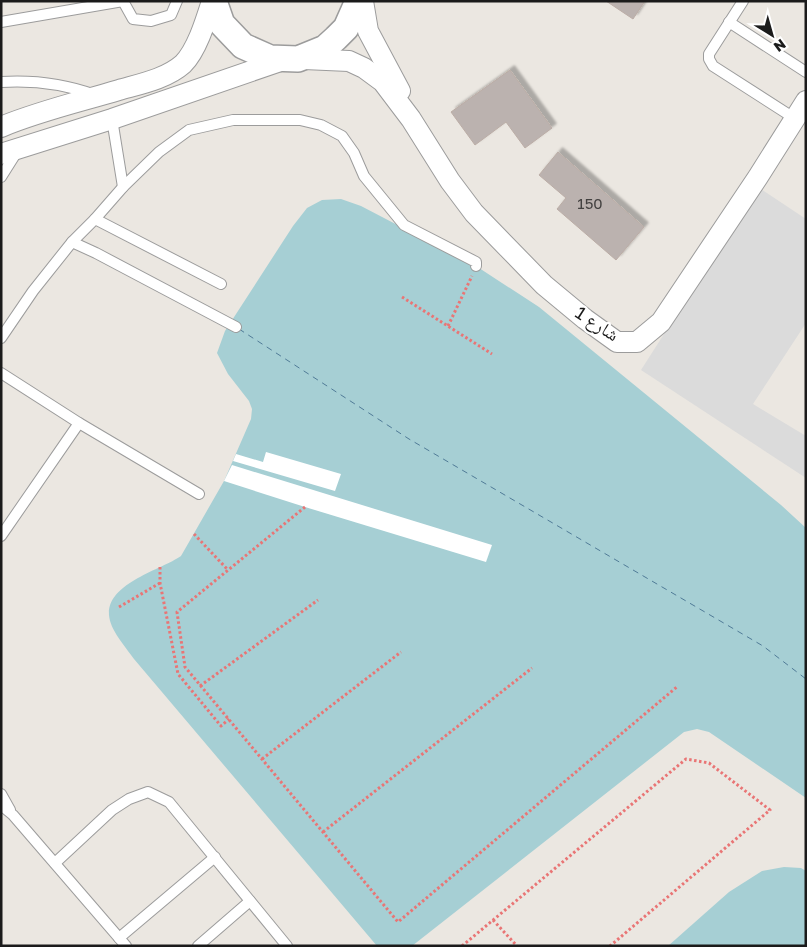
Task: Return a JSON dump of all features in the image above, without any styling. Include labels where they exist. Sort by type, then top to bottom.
[{"type":"street","points":[[213,1],[222,24],[242,46],[270,58],[293,58],[325,48],[346,28],[358,1]]},
{"type":"street","points":[[1,127],[23,118],[161,77],[183,64],[195,45],[213,1]]},
{"type":"street","name":"شارع 1","points":[[363,1],[368,31],[400,91],[411,119]]},
{"type":"street","name":"شارع 1","points":[[10,151],[293,58],[349,60],[383,82],[411,119],[450,180],[474,213],[551,291],[617,342],[637,342],[661,322],[758,177],[806,101]]},
{"type":"lane","points":[[1,22],[123,1],[133,19],[151,21],[171,15],[177,1]]},
{"type":"lane","points":[[743,1],[709,54],[709,59],[713,66],[794,118]]},
{"type":"lane","points":[[729,22],[806,72]]},
{"type":"lane","points":[[1,82],[55,84],[76,88],[98,96]]},
{"type":"lane","points":[[112,118],[123,187]]},
{"type":"lane","points":[[1,338],[33,291],[72,242],[123,187],[159,152],[189,130],[233,120],[300,120],[321,125],[342,136],[354,153],[364,176],[404,226],[476,262],[476,266]]},
{"type":"lane","points":[[1,177],[10,151]]},
{"type":"lane","points":[[95,219],[222,284]]},
{"type":"lane","points":[[72,242],[236,327]]},
{"type":"lane","points":[[1,372],[79,423],[199,494]]},
{"type":"lane","points":[[1,536],[79,423]]},
{"type":"lane","points":[[55,863],[112,810],[129,798],[148,792],[170,802],[285,945]]},
{"type":"lane","points":[[1,794],[13,815]]},
{"type":"lane","points":[[1,805],[13,815],[122,942],[215,858]]},
{"type":"lane","points":[[198,946],[250,901]]},
{"type":"path","points":[[448,326],[476,266]]},
{"type":"path","points":[[402,297],[492,354]]},
{"type":"path","points":[[305,507],[177,612],[185,667],[398,922],[678,686]]},
{"type":"path","points":[[194,534],[228,570]]},
{"type":"path","points":[[160,567],[160,583],[178,674],[221,726],[229,719]]},
{"type":"path","points":[[119,607],[160,583]]},
{"type":"path","points":[[200,686],[318,600]]},
{"type":"path","points":[[262,759],[401,652]]},
{"type":"path","points":[[323,832],[532,668]]},
{"type":"path","points":[[462,946],[686,759],[709,763],[770,810],[610,946]]},
{"type":"path","points":[[494,920],[517,946]]},
{"type":"shaded area","points":[[758,187],[806,219],[806,323],[753,404],[806,436],[806,478],[641,370]]},
{"type":"water","points":[[341,199],[361,206],[476,266],[539,307],[781,505],[806,528],[806,798],[709,732],[697,729],[684,732],[412,946],[377,946],[134,659],[112,626],[109,615],[111,604],[117,594],[126,586],[181,556],[224,481],[251,419],[252,409],[249,401],[228,374],[217,353],[225,331],[293,226],[307,208],[322,200]]},
{"type":"water","points":[[784,867],[801,868],[806,871],[806,946],[668,946],[729,892],[762,871]]},
{"type":"pier","points":[[266,452],[341,474],[335,491],[233,461],[236,454],[263,462]]},
{"type":"pier","points":[[232,465],[492,545],[486,562],[305,507],[224,481]]},
{"type":"building","points":[[606,1],[645,1],[633,19]]},
{"type":"building","points":[[510,70],[552,128],[525,148],[506,122],[475,145],[451,112]]},
{"type":"building","points":[[558,152],[644,227],[616,260],[557,209],[566,198],[539,175]]},
{"type":"ferry route","points":[[239,329],[409,439],[763,646],[806,679]]}]
